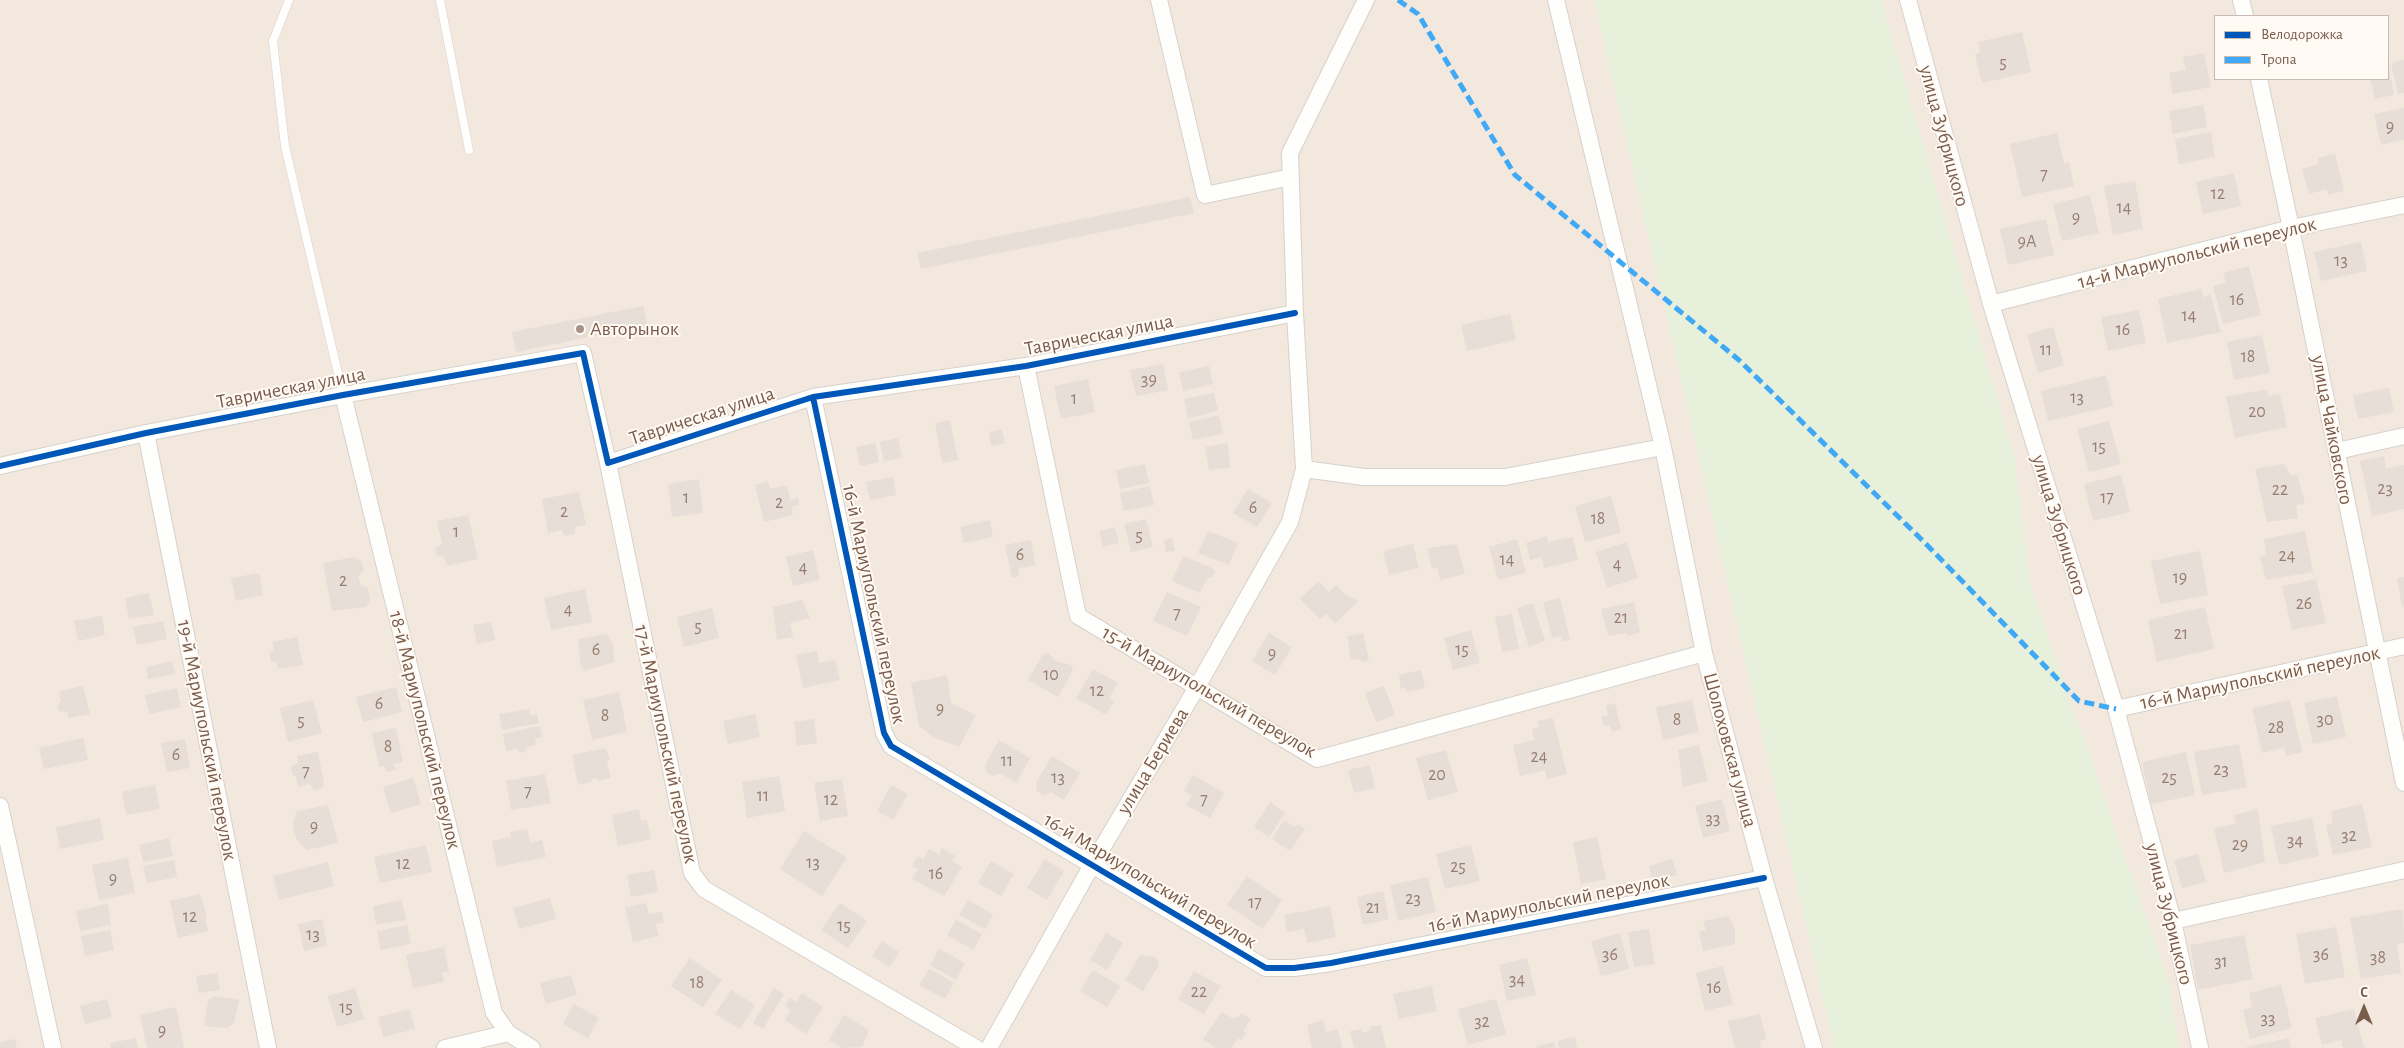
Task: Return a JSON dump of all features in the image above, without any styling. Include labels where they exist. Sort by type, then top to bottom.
[{"type":"street","points":[[1159,0],[1205,195],[1291,177]]},
{"type":"street","name":"улица Бериева","points":[[989,1048],[1290,522],[1304,469],[1295,313],[1290,153],[1366,0]]},
{"type":"street","name":"Шолоховская улица","points":[[1556,0],[1663,447],[1704,653],[1764,878],[1814,1048]]},
{"type":"street","points":[[2241,0],[2245,15]]},
{"type":"street","name":"улица Зубрицкого","points":[[1908,2],[1991,304],[2116,709],[2173,920],[2200,1048]]},
{"type":"street","name":"улица Чайковского","points":[[2259,80],[2404,783]]},
{"type":"street","name":"14-й Мариупольский переулок","points":[[1991,304],[2291,228],[2404,205]]},
{"type":"street","name":"Таврическая улица","points":[[0,466],[146,433],[343,395],[583,353],[608,463],[813,397],[1026,366],[1295,313]]},
{"type":"street","name":"15-й Мариупольский переулок","points":[[1026,366],[1078,616],[1317,759],[1704,653]]},
{"type":"street","name":"18-й Мариупольский переулок","points":[[343,395],[494,1013],[508,1033],[532,1048]]},
{"type":"street","name":"16-й Мариупольский переулок","points":[[813,397],[884,733],[891,746],[1266,968],[1294,968],[1331,963],[1764,878]]},
{"type":"street","name":"19-й Мариупольский переулок","points":[[146,433],[268,1048]]},
{"type":"street","points":[[2336,451],[2404,436]]},
{"type":"street","points":[[1304,469],[1364,477],[1505,477],[1663,447]]},
{"type":"street","name":"17-й Мариупольский переулок","points":[[608,463],[692,873],[704,889],[976,1048]]},
{"type":"street","name":"16-й Мариупольский переулок","points":[[2116,709],[2404,646]]},
{"type":"street","points":[[0,806],[53,1048]]},
{"type":"street","points":[[2173,920],[2404,870]]},
{"type":"street","points":[[444,1048],[508,1033]]},
{"type":"lane","points":[[289,0],[273,40],[285,146],[343,395]]},
{"type":"lane","points":[[440,0],[469,150]]},
{"type":"shaded area","points":[[0,0],[2404,0],[2404,1048],[0,1048]]},
{"type":"green space","points":[[1594,0],[1881,0],[2015,459],[2030,584],[2169,983],[2179,1048],[1834,1048]]},
{"type":"building","points":[[2022,32],[2031,72],[1982,83],[1975,54],[1980,52],[1978,42]]},
{"type":"building","points":[[2204,53],[2211,87],[2173,94],[2169,73],[2186,70],[2183,57]]},
{"type":"building","points":[[2404,60],[2404,93],[2398,94],[2391,63]]},
{"type":"building","points":[[2389,69],[2394,95],[2375,99],[2370,80],[2389,80]]},
{"type":"building","points":[[2203,105],[2207,127],[2173,134],[2169,111]]},
{"type":"building","points":[[2404,108],[2404,140],[2381,145],[2374,114]]},
{"type":"building","points":[[2211,132],[2215,157],[2179,164],[2175,139]]},
{"type":"building","points":[[2057,133],[2064,164],[2069,162],[2074,186],[2022,197],[2010,144]]},
{"type":"building","points":[[2335,154],[2344,191],[2328,195],[2327,189],[2309,194],[2302,169],[2319,164],[2318,158]]},
{"type":"building","points":[[2234,173],[2241,206],[2203,214],[2196,182]]},
{"type":"building","points":[[2135,181],[2143,229],[2113,235],[2104,186]]},
{"type":"building","points":[[2090,195],[2099,233],[2062,241],[2053,204]]},
{"type":"building","points":[[1190,197],[1194,213],[921,269],[917,253]]},
{"type":"building","points":[[2046,219],[2054,255],[2008,265],[2000,229]]},
{"type":"building","points":[[2361,242],[2367,271],[2321,281],[2314,252]]},
{"type":"building","points":[[2249,266],[2261,315],[2223,324],[2213,286],[2226,283],[2223,273]]},
{"type":"building","points":[[2201,289],[2204,298],[2210,294],[2221,332],[2167,343],[2158,299]]},
{"type":"building","name":"Авторынок","points":[[643,306],[647,325],[516,352],[512,332]]},
{"type":"building","points":[[2139,310],[2146,343],[2108,351],[2101,317]]},
{"type":"building","points":[[1510,314],[1516,340],[1467,351],[1461,325]]},
{"type":"building","points":[[2053,327],[2064,365],[2038,373],[2027,335]]},
{"type":"building","points":[[2262,335],[2270,373],[2234,380],[2227,342]]},
{"type":"building","points":[[1163,364],[1168,390],[1136,396],[1130,370]]},
{"type":"building","points":[[1209,366],[1213,384],[1183,391],[1179,372]]},
{"type":"building","points":[[2106,375],[2113,406],[2048,421],[2041,391]]},
{"type":"building","points":[[1088,379],[1095,412],[1061,419],[1054,386]]},
{"type":"building","points":[[2389,388],[2394,412],[2358,419],[2353,395]]},
{"type":"building","points":[[2267,389],[2268,396],[2280,394],[2287,427],[2235,438],[2226,397]]},
{"type":"building","points":[[1214,393],[1218,411],[1188,418],[1184,399]]},
{"type":"building","points":[[1219,415],[1223,434],[1193,440],[1189,422]]},
{"type":"building","points":[[950,420],[958,460],[942,463],[935,423]]},
{"type":"building","points":[[2109,421],[2121,464],[2089,472],[2077,429]]},
{"type":"building","points":[[1002,429],[1005,443],[991,446],[989,432]]},
{"type":"building","points":[[898,438],[902,458],[884,461],[880,442]]},
{"type":"building","points":[[875,443],[879,462],[860,466],[856,447]]},
{"type":"building","points":[[1228,443],[1230,467],[1209,470],[1205,447]]},
{"type":"building","points":[[2384,456],[2386,469],[2404,465],[2404,509],[2372,516],[2360,461]]},
{"type":"building","points":[[1145,464],[1149,483],[1120,489],[1116,470]]},
{"type":"building","points":[[2284,464],[2291,476],[2297,474],[2305,504],[2296,505],[2298,518],[2267,522],[2255,469]]},
{"type":"building","points":[[2121,475],[2130,512],[2093,521],[2084,484]]},
{"type":"building","points":[[893,477],[896,495],[870,500],[866,482]]},
{"type":"building","points":[[699,479],[703,513],[672,517],[668,484]]},
{"type":"building","points":[[768,481],[770,489],[787,485],[790,500],[798,498],[799,505],[791,507],[793,515],[764,522],[755,485]]},
{"type":"building","points":[[1150,486],[1154,505],[1124,511],[1120,493]]},
{"type":"building","points":[[1248,489],[1272,503],[1257,527],[1233,513]]},
{"type":"building","points":[[579,492],[586,525],[575,527],[574,534],[565,536],[561,530],[548,533],[542,499]]},
{"type":"building","points":[[1611,496],[1621,533],[1585,542],[1575,506]]},
{"type":"building","points":[[468,515],[478,559],[447,566],[444,556],[437,555],[435,548],[442,544],[437,521]]},
{"type":"building","points":[[1146,519],[1153,547],[1131,552],[1124,524]]},
{"type":"building","points":[[990,520],[993,537],[964,543],[960,527]]},
{"type":"building","points":[[1115,527],[1119,543],[1103,547],[1099,531]]},
{"type":"building","points":[[1208,531],[1238,543],[1229,565],[1198,553]]},
{"type":"building","points":[[2305,531],[2313,572],[2266,580],[2260,557],[2266,555],[2264,539]]},
{"type":"building","points":[[1547,536],[1548,542],[1573,537],[1578,560],[1544,568],[1542,557],[1530,560],[1526,543]]},
{"type":"building","points":[[1172,538],[1175,551],[1166,552],[1164,540]]},
{"type":"building","points":[[1517,539],[1526,573],[1498,580],[1489,547]]},
{"type":"building","points":[[1031,540],[1035,565],[1018,568],[1019,576],[1012,578],[1005,545]]},
{"type":"building","points":[[1627,542],[1638,578],[1607,588],[1596,552]]},
{"type":"building","points":[[1413,544],[1419,568],[1389,575],[1383,551]]},
{"type":"building","points":[[1457,544],[1465,574],[1440,580],[1437,567],[1432,569],[1427,548]]},
{"type":"building","points":[[813,550],[820,580],[793,586],[786,557]]},
{"type":"building","points":[[2200,551],[2208,595],[2160,604],[2151,561]]},
{"type":"building","points":[[1183,556],[1212,568],[1215,572],[1213,577],[1208,577],[1200,593],[1172,581]]},
{"type":"building","points":[[354,557],[362,562],[364,570],[358,576],[361,586],[368,588],[370,600],[366,607],[332,611],[323,563]]},
{"type":"building","points":[[259,573],[263,595],[236,601],[231,578]]},
{"type":"building","points":[[2404,577],[2404,605],[2402,606],[2397,578]]},
{"type":"building","points":[[2316,579],[2326,623],[2292,630],[2282,586]]},
{"type":"building","points":[[1319,581],[1329,592],[1336,585],[1346,595],[1359,601],[1335,623],[1326,614],[1320,619],[1300,599]]},
{"type":"building","points":[[585,589],[592,622],[551,630],[544,598]]},
{"type":"building","points":[[1167,592],[1201,607],[1187,636],[1153,621]]},
{"type":"building","points":[[149,593],[154,615],[129,619],[125,598]]},
{"type":"building","points":[[1560,598],[1570,640],[1562,641],[1561,636],[1552,638],[1543,602]]},
{"type":"building","points":[[802,600],[810,618],[790,623],[793,637],[777,640],[773,607]]},
{"type":"building","points":[[1634,602],[1640,632],[1628,636],[1626,633],[1608,636],[1601,609]]},
{"type":"building","points":[[1533,603],[1545,641],[1529,647],[1517,608]]},
{"type":"building","points":[[2205,607],[2214,649],[2157,662],[2148,620]]},
{"type":"building","points":[[712,608],[719,638],[684,647],[677,617]]},
{"type":"building","points":[[1512,614],[1519,649],[1502,652],[1495,617]]},
{"type":"building","points":[[102,616],[105,635],[78,641],[74,621]]},
{"type":"building","points":[[163,621],[167,639],[137,645],[133,627]]},
{"type":"building","points":[[491,622],[495,640],[477,644],[473,625]]},
{"type":"building","points":[[1471,630],[1480,663],[1453,670],[1444,638]]},
{"type":"building","points":[[1269,633],[1292,647],[1275,675],[1252,661]]},
{"type":"building","points":[[1363,633],[1369,660],[1362,662],[1360,659],[1351,660],[1347,636]]},
{"type":"building","points":[[607,634],[613,644],[614,662],[584,671],[580,662],[578,639]]},
{"type":"building","points":[[297,637],[303,665],[278,669],[276,661],[271,662],[269,652],[274,650],[272,642]]},
{"type":"building","points":[[817,651],[819,663],[835,660],[840,680],[803,688],[796,655]]},
{"type":"building","points":[[1048,653],[1056,661],[1071,665],[1073,670],[1058,697],[1028,680],[1043,654]]},
{"type":"building","points":[[172,661],[175,674],[148,679],[146,667]]},
{"type":"building","points":[[1093,669],[1118,683],[1109,698],[1114,701],[1106,715],[1076,698]]},
{"type":"building","points":[[1421,670],[1425,688],[1406,692],[1406,688],[1401,689],[1399,675]]},
{"type":"building","points":[[947,675],[951,703],[976,715],[959,747],[933,737],[919,726],[911,683]]},
{"type":"building","points":[[83,686],[90,714],[69,718],[68,712],[59,711],[58,705],[61,701],[59,691]]},
{"type":"building","points":[[1384,686],[1395,715],[1376,722],[1365,693]]},
{"type":"building","points":[[396,687],[402,712],[363,722],[356,697]]},
{"type":"building","points":[[177,688],[181,707],[149,714],[145,695]]},
{"type":"building","points":[[619,692],[627,732],[592,740],[583,700]]},
{"type":"building","points":[[2337,696],[2346,737],[2313,744],[2304,703]]},
{"type":"building","points":[[313,700],[322,733],[288,742],[280,708]]},
{"type":"building","points":[[1692,700],[1699,732],[1663,740],[1656,707]]},
{"type":"building","points":[[2290,700],[2302,752],[2286,756],[2284,748],[2262,753],[2252,708]]},
{"type":"building","points":[[1615,703],[1621,729],[1612,732],[1610,725],[1604,726],[1601,717],[1608,715],[1606,706]]},
{"type":"building","points":[[529,709],[530,715],[537,714],[539,723],[502,730],[499,714]]},
{"type":"building","points":[[755,714],[760,737],[728,744],[723,721]]},
{"type":"building","points":[[1553,718],[1567,774],[1547,779],[1545,770],[1520,776],[1513,745],[1534,740],[1532,729],[1539,727],[1538,721]]},
{"type":"building","points":[[814,719],[817,743],[797,746],[794,722]]},
{"type":"building","points":[[540,727],[542,737],[535,739],[536,745],[526,747],[527,751],[519,753],[518,749],[506,751],[503,734]]},
{"type":"building","points":[[396,728],[403,762],[394,764],[396,770],[386,772],[384,766],[379,767],[372,733]]},
{"type":"building","points":[[83,738],[88,760],[44,769],[39,748]]},
{"type":"building","points":[[185,739],[190,768],[167,772],[161,743]]},
{"type":"building","points":[[999,740],[1030,758],[1016,783],[1000,773],[993,776],[986,772],[985,765]]},
{"type":"building","points":[[2239,744],[2247,787],[2202,795],[2194,752]]},
{"type":"building","points":[[1699,745],[1708,781],[1683,787],[1678,750]]},
{"type":"building","points":[[605,748],[610,758],[607,762],[611,778],[597,781],[597,778],[592,779],[592,782],[578,785],[572,755]]},
{"type":"building","points":[[1446,750],[1458,792],[1428,800],[1416,758]]},
{"type":"building","points":[[318,752],[324,783],[322,788],[314,790],[310,784],[298,787],[296,777],[292,774],[291,770],[293,765],[298,764],[297,756]]},
{"type":"building","points":[[2186,752],[2195,795],[2151,804],[2142,762]]},
{"type":"building","points":[[1052,756],[1080,773],[1064,800],[1051,792],[1044,796],[1037,791],[1036,783]]},
{"type":"building","points":[[1370,765],[1375,788],[1354,793],[1348,770]]},
{"type":"building","points":[[545,774],[551,803],[511,810],[506,781]]},
{"type":"building","points":[[1193,775],[1224,793],[1210,818],[1186,805],[1192,795],[1184,791]]},
{"type":"building","points":[[779,776],[785,811],[747,818],[742,782]]},
{"type":"building","points":[[413,778],[421,804],[391,813],[383,787]]},
{"type":"building","points":[[842,779],[848,816],[820,821],[814,783]]},
{"type":"building","points":[[155,785],[160,809],[126,815],[122,792]]},
{"type":"building","points":[[891,785],[908,794],[893,820],[877,811]]},
{"type":"building","points":[[1722,799],[1730,831],[1703,838],[1695,806]]},
{"type":"building","points":[[1270,802],[1285,813],[1269,837],[1254,827]]},
{"type":"building","points":[[2362,804],[2372,847],[2333,855],[2326,825],[2333,823],[2331,811]]},
{"type":"building","points":[[328,805],[338,843],[307,850],[298,842],[294,832],[293,821],[297,811]]},
{"type":"building","points":[[639,809],[641,821],[647,820],[651,839],[618,846],[612,815]]},
{"type":"building","points":[[2258,809],[2265,862],[2224,873],[2214,828],[2236,824],[2234,815]]},
{"type":"building","points":[[100,818],[104,840],[60,849],[56,827]]},
{"type":"building","points":[[2312,818],[2319,856],[2279,865],[2271,826]]},
{"type":"building","points":[[1284,820],[1295,827],[1298,824],[1305,829],[1290,851],[1272,839]]},
{"type":"building","points":[[527,829],[530,843],[542,840],[546,857],[497,867],[492,841],[511,837],[510,832]]},
{"type":"building","points":[[804,831],[847,858],[822,896],[780,869]]},
{"type":"building","points":[[1597,837],[1606,879],[1581,884],[1573,842]]},
{"type":"building","points":[[169,838],[173,856],[143,862],[139,845]]},
{"type":"building","points":[[426,845],[432,872],[380,883],[374,857]]},
{"type":"building","points":[[1471,845],[1480,881],[1445,889],[1436,854]]},
{"type":"building","points":[[942,848],[955,856],[952,861],[962,867],[944,896],[912,879],[918,869],[912,866],[918,856],[923,860],[929,849],[939,855]]},
{"type":"building","points":[[2198,854],[2206,882],[2182,888],[2174,860]]},
{"type":"building","points":[[128,858],[135,893],[99,900],[92,865]]},
{"type":"building","points":[[1045,859],[1064,871],[1047,900],[1027,888]]},
{"type":"building","points":[[1672,859],[1677,875],[1653,882],[1649,866]]},
{"type":"building","points":[[174,860],[177,877],[147,883],[143,866]]},
{"type":"building","points":[[991,861],[1014,874],[1001,896],[978,883]]},
{"type":"building","points":[[328,862],[334,886],[279,900],[273,876]]},
{"type":"building","points":[[654,870],[658,892],[631,897],[627,875]]},
{"type":"building","points":[[1247,876],[1282,900],[1263,929],[1227,905]]},
{"type":"building","points":[[1428,877],[1436,912],[1398,921],[1390,885]]},
{"type":"building","points":[[1383,891],[1389,919],[1363,925],[1357,897]]},
{"type":"building","points":[[200,894],[207,916],[205,918],[208,931],[178,938],[170,901]]},
{"type":"building","points":[[550,898],[556,919],[519,929],[513,908]]},
{"type":"building","points":[[402,900],[406,920],[376,925],[373,906]]},
{"type":"building","points":[[968,900],[993,914],[985,929],[959,915]]},
{"type":"building","points":[[646,903],[649,914],[662,912],[664,923],[656,924],[659,936],[633,942],[625,907]]},
{"type":"building","points":[[840,903],[867,921],[848,948],[821,930]]},
{"type":"building","points":[[108,904],[111,925],[80,931],[76,911]]},
{"type":"building","points":[[1330,906],[1336,937],[1307,943],[1304,929],[1287,932],[1284,915]]},
{"type":"building","points":[[2403,909],[2404,943],[2397,944],[2401,973],[2361,979],[2350,918]]},
{"type":"building","points":[[1729,916],[1735,930],[1735,944],[1703,951],[1699,932],[1706,930],[1703,921]]},
{"type":"building","points":[[322,919],[327,946],[304,951],[298,924]]},
{"type":"building","points":[[956,920],[982,934],[973,950],[947,935]]},
{"type":"building","points":[[407,925],[411,944],[381,950],[377,931]]},
{"type":"building","points":[[2336,927],[2345,977],[2305,984],[2296,934]]},
{"type":"building","points":[[1649,929],[1655,964],[1634,967],[1628,932]]},
{"type":"building","points":[[110,930],[114,950],[85,956],[81,936]]},
{"type":"building","points":[[1106,933],[1123,943],[1107,970],[1090,960]]},
{"type":"building","points":[[1620,933],[1629,969],[1601,976],[1591,941]]},
{"type":"building","points":[[2244,935],[2253,979],[2198,990],[2190,945]]},
{"type":"building","points":[[882,941],[899,952],[890,967],[872,956]]},
{"type":"building","points":[[444,947],[449,972],[442,973],[444,982],[413,988],[406,955]]},
{"type":"building","points":[[939,949],[965,963],[956,980],[930,965]]},
{"type":"building","points":[[1141,954],[1147,957],[1152,956],[1158,960],[1159,965],[1143,991],[1125,980]]},
{"type":"building","points":[[690,958],[722,980],[703,1007],[671,986]]},
{"type":"building","points":[[1527,958],[1536,995],[1507,1001],[1499,965]]},
{"type":"building","points":[[1723,966],[1733,1004],[1705,1011],[1696,973]]},
{"type":"building","points":[[929,969],[954,983],[945,999],[919,985]]},
{"type":"building","points":[[1093,970],[1120,986],[1107,1007],[1080,991]]},
{"type":"building","points":[[1194,971],[1221,986],[1204,1014],[1178,999]]},
{"type":"building","points":[[217,973],[220,990],[199,993],[196,976]]},
{"type":"building","points":[[571,975],[577,995],[546,1004],[540,983]]},
{"type":"building","points":[[2281,985],[2292,1028],[2250,1039],[2243,1010],[2252,1007],[2249,993]]},
{"type":"building","points":[[1432,986],[1437,1011],[1399,1019],[1393,994]]},
{"type":"building","points":[[355,988],[364,1019],[337,1027],[328,996]]},
{"type":"building","points":[[774,988],[784,994],[763,1029],[753,1023]]},
{"type":"building","points":[[731,990],[755,1005],[740,1029],[715,1014]]},
{"type":"building","points":[[802,993],[823,1007],[806,1034],[785,1020],[791,1010],[785,1006],[790,998],[796,1002]]},
{"type":"building","points":[[214,996],[239,1000],[234,1023],[227,1028],[204,1026],[208,1001]]},
{"type":"building","points":[[107,999],[112,1017],[85,1024],[80,1006]]},
{"type":"building","points":[[1496,999],[1506,1034],[1468,1045],[1458,1009]]},
{"type":"building","points":[[574,1004],[599,1018],[588,1038],[563,1024]]},
{"type":"building","points":[[176,1007],[184,1048],[147,1048],[140,1015]]},
{"type":"building","points":[[410,1009],[415,1029],[383,1037],[378,1017]]},
{"type":"building","points":[[2354,1009],[2364,1048],[2343,1048],[2341,1040],[2322,1045],[2315,1018]]},
{"type":"building","points":[[1222,1012],[1232,1018],[1239,1017],[1241,1013],[1251,1019],[1243,1031],[1246,1033],[1241,1040],[1238,1038],[1231,1048],[1216,1048],[1203,1039]]},
{"type":"building","points":[[1760,1014],[1766,1039],[1759,1041],[1761,1048],[1735,1048],[1728,1021]]},
{"type":"building","points":[[844,1015],[869,1030],[862,1047],[842,1048],[829,1040]]},
{"type":"building","points":[[1323,1020],[1326,1032],[1338,1029],[1342,1048],[1312,1048],[1307,1025]]},
{"type":"building","points":[[1381,1025],[1386,1048],[1354,1048],[1350,1031],[1361,1029],[1362,1033],[1370,1031],[1369,1027]]},
{"type":"building","points":[[1575,1037],[1577,1048],[1559,1048],[1558,1041]]},
{"type":"building","points":[[136,1038],[138,1048],[111,1048],[110,1043]]},
{"type":"building","points":[[2289,1038],[2291,1048],[2246,1048],[2246,1047]]},
{"type":"building","points":[[15,1039],[17,1048],[0,1048],[0,1042]]},
{"type":"building","points":[[1554,1042],[1555,1048],[1537,1048],[1536,1046]]},
{"type":"marked path","points":[[1398,0],[1418,14],[1515,175],[1739,360],[1924,542],[2079,701],[2116,709]]},
{"type":"cycle path","points":[[0,466],[146,433],[343,395],[583,353],[608,463],[813,397],[1026,366],[1295,313]]},
{"type":"cycle path","points":[[813,397],[884,733],[891,746],[1266,968],[1294,968],[1331,963],[1764,878]]},
{"type":"place","name":"Авторынок","points":[[580,329]]}]
